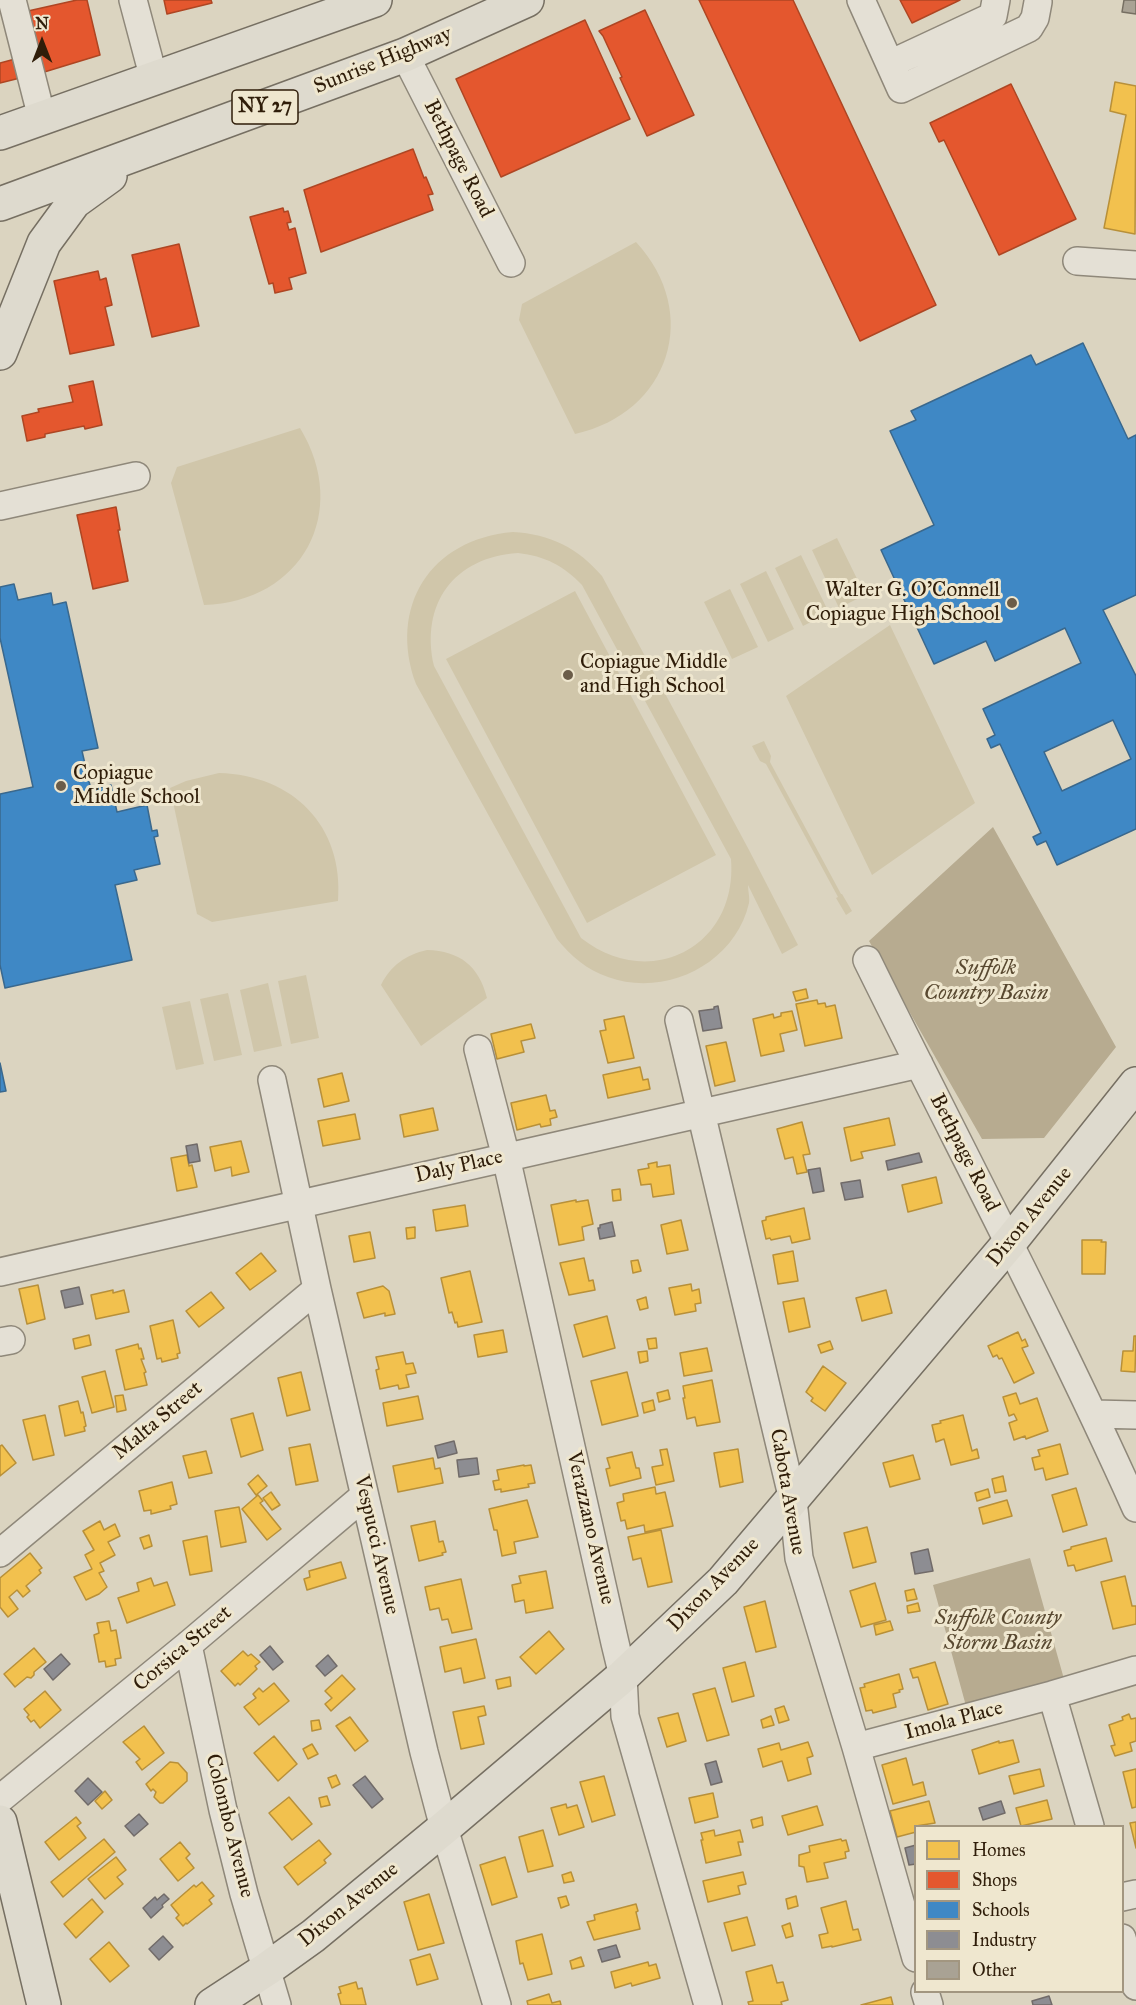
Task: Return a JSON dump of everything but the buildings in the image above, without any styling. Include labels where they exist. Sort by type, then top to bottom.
[{"type":"main road","points":[[4,131],[372,0]]},
{"type":"main road","name":"Sunrise Highway","points":[[0,204],[405,55],[527,0]]},
{"type":"main road","points":[[0,353],[44,243],[74,202],[143,153]]},
{"type":"main road","name":"Dixon Avenue","points":[[212,2005],[313,1936],[444,1828],[622,1676],[723,1581],[1132,1097]]},
{"type":"main road","points":[[0,1822],[44,2005]]},
{"type":"street","points":[[12,0],[42,118]]},
{"type":"street","points":[[133,0],[154,79]]},
{"type":"street","points":[[861,0],[902,89],[1029,28],[1035,18],[1038,2]]},
{"type":"street","points":[[890,64],[993,16],[996,0]]},
{"type":"street","name":"Bethpage Road","points":[[405,55],[511,263]]},
{"type":"street","points":[[1077,261],[1136,265]]},
{"type":"street","points":[[0,506],[136,476]]},
{"type":"street","name":"Bethpage Road","points":[[867,960],[1010,1242],[1094,1414],[1136,1509]]},
{"type":"street","name":"Cabota Avenue","points":[[679,1020],[793,1500],[799,1558],[856,1747],[914,1954]]},
{"type":"street","name":"Verazzano Avenue","points":[[478,1049],[506,1157],[622,1676],[625,1716],[708,2005]]},
{"type":"street","name":"Daly Place","points":[[0,1272],[918,1064]]},
{"type":"street","name":"Vespucci Avenue","points":[[272,1080],[317,1289],[424,1752],[444,1828],[497,2005]]},
{"type":"street","name":"Malta Street","points":[[0,1553],[317,1289]]},
{"type":"street","points":[[1094,1414],[1136,1415]]},
{"type":"street","name":"Corsica Street","points":[[0,1799],[188,1646],[364,1496]]},
{"type":"street","name":"Colombo Avenue","points":[[188,1646],[223,1810],[244,1894],[277,2005]]},
{"type":"street","name":"Imola Place","points":[[856,1747],[1052,1695],[1136,1670]]},
{"type":"street","points":[[1052,1695],[1089,1825]]},
{"type":"street","points":[[1124,1945],[1136,1986]]},
{"type":"shaded area","points":[[636,242],[656,270],[668,299],[671,328],[666,357],[653,383],[634,405],[608,423],[575,434],[519,320],[522,304]]},
{"type":"shaded area","points":[[300,428],[315,460],[320,491],[318,520],[308,547],[291,570],[268,588],[238,600],[204,605],[171,483],[177,467]]},
{"type":"shaded area","points":[[513,532],[551,539],[573,550],[602,576],[798,945],[782,954],[748,885],[749,903],[741,925],[729,943],[713,959],[695,971],[674,979],[652,983],[630,982],[608,977],[580,962],[557,939],[416,684],[409,656],[408,629],[413,604],[423,582],[438,563],[459,548],[484,537]],"holes":[[[518,553],[553,563],[568,572],[582,585],[731,859],[729,890],[720,916],[705,937],[684,952],[661,960],[635,961],[608,954],[581,938],[434,666],[431,644],[432,623],[438,604],[447,588],[460,574],[476,564],[495,556]]]},
{"type":"shaded area","points":[[837,538],[865,595],[839,608],[812,550]]},
{"type":"shaded area","points":[[801,555],[829,613],[803,626],[775,568]]},
{"type":"shaded area","points":[[766,571],[794,629],[768,642],[740,584]]},
{"type":"shaded area","points":[[730,589],[758,647],[732,659],[704,602]]},
{"type":"shaded area","points":[[575,591],[716,855],[587,923],[446,659]]},
{"type":"shaded area","points":[[890,625],[975,803],[872,875],[786,696]]},
{"type":"shaded area","points":[[764,741],[771,756],[770,762],[852,911],[846,915],[766,764],[760,761],[752,746]]},
{"type":"shaded area","points":[[219,773],[246,776],[270,783],[291,795],[308,810],[322,828],[332,850],[338,874],[338,901],[212,922],[197,914],[170,788],[186,781]]},
{"type":"shaded area","points":[[427,950],[449,953],[466,962],[479,977],[487,998],[421,1046],[381,985],[389,972],[400,962]]},
{"type":"shaded area","points":[[306,975],[319,1038],[291,1044],[278,981]]},
{"type":"shaded area","points":[[268,983],[282,1046],[254,1052],[240,990]]},
{"type":"shaded area","points":[[228,993],[242,1055],[214,1061],[200,999]]},
{"type":"shaded area","points":[[190,1001],[204,1064],[176,1070],[162,1007]]},
{"type":"water","name":"Suffolk Country Basin","points":[[993,827],[1116,1047],[1044,1138],[982,1139],[869,941]]},
{"type":"water","name":"Suffolk County Storm Basin","points":[[1030,1558],[1064,1679],[966,1706],[933,1585]]},
{"type":"place","name":"Walter G. O'Connell Copiague High School","points":[[1012,603]]},
{"type":"place","name":"Copiague Middle and High School","points":[[568,675]]},
{"type":"place","name":"Copiague Middle School","points":[[61,786]]}]
